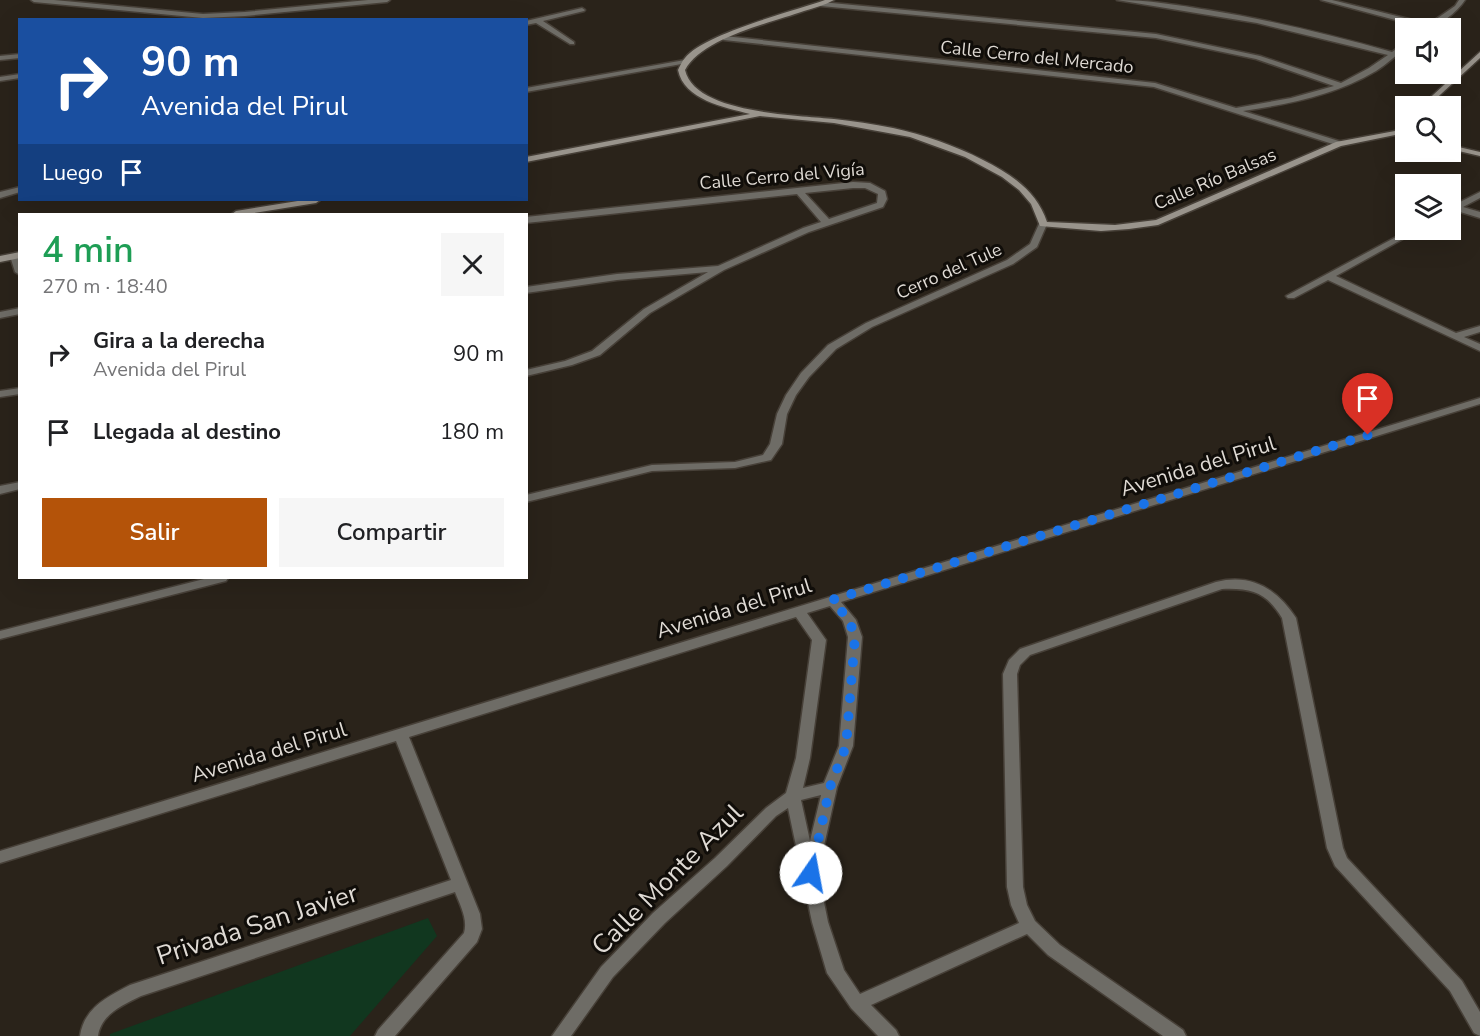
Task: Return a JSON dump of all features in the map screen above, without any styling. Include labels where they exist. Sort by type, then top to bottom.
[{"type":"street","points":[[34,0],[187,17],[246,17],[341,2],[387,0]]},
{"type":"street","points":[[831,0],[724,38],[694,52],[685,62],[682,72],[684,80],[697,93],[720,104],[761,114],[884,128],[923,136],[962,151],[1003,172],[1028,192],[1040,209],[1043,224]]},
{"type":"street","points":[[1120,0],[1201,9],[1269,22],[1392,54]]},
{"type":"street","points":[[1324,0],[1395,19]]},
{"type":"street","points":[[1442,18],[1462,0]]},
{"type":"street","points":[[821,4],[1156,36],[1258,57],[1342,86]]},
{"type":"street","points":[[528,23],[582,9]]},
{"type":"street","points":[[538,21],[572,43]]},
{"type":"street","name":"Calle Cerro del Mercado","points":[[724,38],[1136,82],[1176,90],[1339,144]]},
{"type":"street","points":[[1235,109],[1282,104],[1333,91],[1374,69],[1395,52]]},
{"type":"street","points":[[1435,96],[1480,54]]},
{"type":"street","points":[[0,58],[18,56]]},
{"type":"street","points":[[528,90],[685,62]]},
{"type":"street","points":[[0,79],[18,76]]},
{"type":"street","points":[[528,160],[761,114]]},
{"type":"street","name":"Calle Río Balsas","points":[[1043,224],[1099,229],[1134,227],[1158,222],[1339,144],[1395,133]]},
{"type":"street","points":[[1461,150],[1480,154]]},
{"type":"street","name":"Calle Cerro del Vigía","points":[[528,220],[867,185],[882,193],[884,199],[880,204],[850,216],[826,222],[720,268],[647,311],[596,353],[568,363],[528,373]]},
{"type":"street","points":[[0,195],[18,190]]},
{"type":"street","points":[[799,191],[826,222]]},
{"type":"street","points":[[1461,205],[1480,195]]},
{"type":"street","points":[[242,213],[310,201]]},
{"type":"street","points":[[1461,211],[1480,215]]},
{"type":"street","name":"Cerro del Tule","points":[[528,499],[652,468],[717,466],[750,463],[767,458],[772,453],[782,414],[791,396],[805,375],[832,347],[869,325],[1010,262],[1034,245],[1043,224]]},
{"type":"street","points":[[1291,296],[1396,240]]},
{"type":"street","points":[[0,259],[17,256]]},
{"type":"street","points":[[528,290],[617,276],[720,268]]},
{"type":"street","points":[[1329,276],[1480,348]]},
{"type":"street","points":[[0,315],[18,311]]},
{"type":"street","points":[[1455,336],[1480,329]]},
{"type":"street","points":[[0,394],[18,391]]},
{"type":"street","name":"Avenida del Pirul","points":[[0,857],[1480,401]]},
{"type":"street","points":[[0,489],[18,485]]},
{"type":"street","points":[[0,635],[218,579]]},
{"type":"street","points":[[1177,1036],[1053,950],[1029,926],[1019,905],[1015,887],[1010,674],[1014,663],[1025,652],[1221,585],[1244,584],[1263,589],[1280,602],[1289,618],[1335,848],[1341,862],[1456,986],[1480,1028]]},
{"type":"street","points":[[811,873],[830,787],[846,746],[855,637],[849,620],[832,600]]},
{"type":"street","points":[[798,610],[819,640],[803,758],[793,796],[820,922],[836,973],[857,1003],[890,1036]]},
{"type":"street","points":[[384,1036],[471,937],[474,929],[472,914],[400,733]]},
{"type":"street","name":"Calle Monte Azul","points":[[561,1036],[607,972],[658,918],[721,862],[771,812],[793,796],[830,787]]},
{"type":"street","name":"Privada San Javier","points":[[89,1036],[93,1021],[101,1012],[116,1000],[136,990],[459,884]]},
{"type":"street","points":[[857,1003],[1029,926]]},
{"type":"green space","points":[[428,918],[437,936],[350,1036],[110,1036],[110,1034]]},
{"type":"route","points":[[811,873],[830,787],[846,746],[855,637],[849,620],[832,600],[1368,435]]}]
